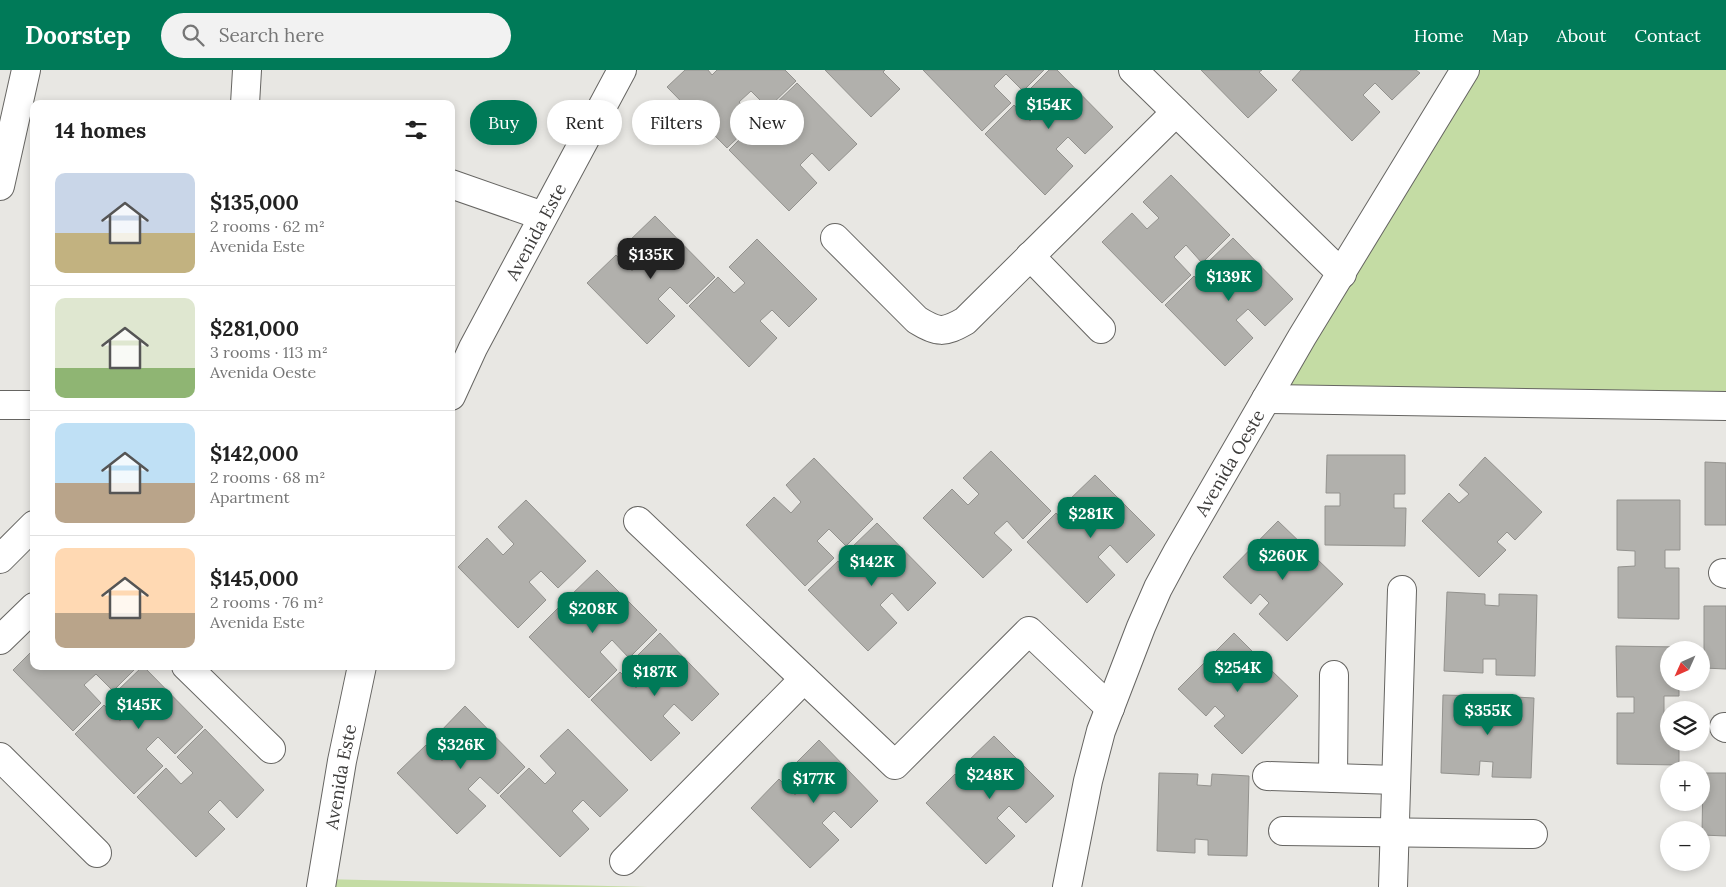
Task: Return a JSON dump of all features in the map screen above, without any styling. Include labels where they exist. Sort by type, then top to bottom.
[{"type":"street","points":[[0,186],[26,70]]},
{"type":"street","points":[[245,100],[247,70]]},
{"type":"street","name":"Avenida Este","points":[[455,387],[473,348],[622,70]]},
{"type":"street","points":[[1133,70],[1342,274]]},
{"type":"street","name":"Avenida Oeste","points":[[1067,887],[1088,781],[1102,731],[1141,627],[1158,588],[1182,542],[1266,399],[1465,70]]},
{"type":"street","points":[[835,238],[917,320],[933,330],[948,330],[965,321],[1176,112]]},
{"type":"street","points":[[455,185],[543,216]]},
{"type":"street","points":[[1030,256],[1101,329]]},
{"type":"street","points":[[1266,399],[1726,406]]},
{"type":"street","points":[[0,405],[30,405]]},
{"type":"street","points":[[638,521],[895,765],[1029,631],[1110,708]]},
{"type":"street","points":[[3,551],[30,528]]},
{"type":"street","points":[[1393,887],[1402,590]]},
{"type":"street","points":[[0,640],[30,611]]},
{"type":"street","points":[[190,670],[271,749]]},
{"type":"street","name":"Avenida Este","points":[[321,887],[342,761],[361,670]]},
{"type":"street","points":[[1333,778],[1334,675]]},
{"type":"street","points":[[624,860],[804,679]]},
{"type":"street","points":[[0,757],[97,852]]},
{"type":"street","points":[[1267,776],[1396,780]]},
{"type":"street","points":[[1283,831],[1533,834]]},
{"type":"green space","points":[[1465,70],[1726,70],[1726,406],[1266,399]]},
{"type":"green space","points":[[322,879],[648,887],[321,887]]},
{"type":"building","points":[[685,70],[708,70],[712,75],[717,70],[785,70],[796,81],[776,100],[760,100],[751,91],[741,100],[730,100],[730,145],[727,148],[720,141],[720,100],[680,100],[667,87]]},
{"type":"building","points":[[825,70],[885,70],[883,72],[900,89],[871,117]]},
{"type":"building","points":[[923,70],[1044,70],[1023,91],[1006,74],[994,86],[1011,103],[982,131]]},
{"type":"building","points":[[1049,70],[1057,70],[1113,127],[1085,154],[1068,137],[1056,149],[1073,166],[1045,195],[985,134],[1014,105],[1030,121],[1041,110],[1025,94]]},
{"type":"building","points":[[1201,70],[1262,70],[1259,72],[1277,90],[1248,118]]},
{"type":"building","points":[[1301,70],[1416,70],[1420,73],[1392,100],[1375,83],[1363,95],[1380,112],[1352,141],[1292,80]]},
{"type":"building","points":[[797,83],[857,144],[829,171],[812,153],[800,165],[817,183],[789,211],[729,150],[734,145],[804,145],[804,100],[779,100]]},
{"type":"building","points":[[1171,175],[1230,235],[1202,263],[1186,245],[1174,257],[1191,275],[1162,303],[1102,242],[1132,213],[1147,229],[1159,218],[1143,202]]},
{"type":"building","points":[[655,216],[715,277],[687,304],[670,287],[658,299],[675,316],[647,344],[587,283],[616,255],[632,271],[643,260],[627,243]]},
{"type":"building","points":[[1233,238],[1293,299],[1265,326],[1248,309],[1236,320],[1253,338],[1225,366],[1165,305],[1194,276],[1210,292],[1221,281],[1205,265]]},
{"type":"building","points":[[757,239],[817,299],[789,327],[772,310],[760,321],[777,338],[749,367],[689,306],[718,277],[734,293],[745,283],[729,267]]},
{"type":"building","points":[[991,451],[1051,511],[1023,539],[1007,521],[994,533],[1012,550],[983,578],[923,518],[952,489],[968,505],[979,494],[963,478]]},
{"type":"building","points":[[1327,455],[1405,455],[1405,494],[1394,494],[1394,508],[1406,508],[1405,546],[1325,545],[1325,506],[1340,506],[1340,493],[1326,493]]},
{"type":"building","points":[[1485,457],[1542,512],[1515,540],[1507,532],[1497,542],[1506,550],[1479,577],[1422,521],[1449,493],[1459,503],[1469,494],[1459,485]]},
{"type":"building","points":[[814,458],[873,519],[846,546],[829,529],[817,541],[834,558],[805,586],[746,525],[774,497],[791,513],[801,502],[786,485]]},
{"type":"building","points":[[1705,462],[1726,463],[1726,525],[1705,525]]},
{"type":"building","points":[[1095,475],[1155,535],[1127,563],[1110,545],[1098,557],[1115,575],[1087,603],[1027,542],[1056,513],[1072,529],[1083,518],[1067,502]]},
{"type":"building","points":[[526,500],[586,561],[558,588],[541,571],[529,582],[546,600],[518,628],[458,567],[487,538],[503,555],[514,544],[498,527]]},
{"type":"building","points":[[1617,500],[1680,500],[1680,550],[1665,550],[1665,568],[1679,568],[1679,619],[1618,618],[1618,567],[1635,566],[1635,551],[1617,550]]},
{"type":"building","points":[[1278,521],[1306,548],[1298,556],[1308,566],[1316,558],[1343,584],[1287,641],[1259,614],[1269,603],[1260,594],[1251,604],[1223,577]]},
{"type":"building","points":[[877,523],[936,583],[908,611],[892,593],[880,605],[897,623],[868,651],[808,590],[838,561],[853,577],[865,566],[849,550]]},
{"type":"building","points":[[597,570],[657,630],[629,658],[612,640],[600,652],[617,670],[589,698],[529,637],[558,608],[574,624],[585,613],[569,597]]},
{"type":"building","points":[[1447,592],[1485,594],[1485,605],[1499,606],[1499,594],[1537,595],[1535,676],[1496,675],[1496,659],[1483,659],[1483,673],[1444,671]]},
{"type":"building","points":[[1704,606],[1726,606],[1726,669],[1710,668],[1710,641],[1704,641]]},
{"type":"building","points":[[660,633],[719,694],[692,721],[674,704],[663,716],[680,733],[651,761],[591,700],[620,672],[636,688],[647,677],[632,661]]},
{"type":"building","points":[[1234,633],[1261,660],[1253,668],[1263,679],[1271,670],[1298,696],[1242,754],[1214,726],[1225,716],[1215,706],[1206,716],[1178,689]]},
{"type":"building","points":[[1616,646],[1660,647],[1660,691],[1679,691],[1679,696],[1664,696],[1664,701],[1660,701],[1660,751],[1679,751],[1679,761],[1660,761],[1660,765],[1617,764],[1617,713],[1634,713],[1634,697],[1617,697]]},
{"type":"building","points":[[30,653],[30,670],[134,670],[113,691],[96,674],[84,685],[101,703],[73,731],[13,670]]},
{"type":"building","points":[[139,670],[147,670],[203,727],[175,754],[158,737],[146,749],[163,766],[134,794],[75,734],[104,705],[120,721],[131,710],[115,693]]},
{"type":"building","points":[[1443,695],[1482,696],[1482,707],[1496,708],[1496,696],[1534,698],[1531,778],[1492,777],[1493,762],[1480,761],[1479,775],[1441,773]]},
{"type":"building","points":[[465,706],[525,767],[498,794],[480,777],[468,789],[486,806],[457,834],[397,773],[426,745],[442,761],[453,750],[438,734]]},
{"type":"building","points":[[205,729],[264,790],[237,818],[220,800],[208,812],[225,829],[196,857],[137,797],[166,768],[181,784],[193,773],[177,757]]},
{"type":"building","points":[[568,729],[628,790],[600,817],[583,800],[572,811],[589,829],[560,857],[500,796],[529,768],[545,784],[556,773],[540,756]]},
{"type":"building","points":[[994,736],[1054,796],[1026,823],[1009,806],[997,818],[1015,836],[986,864],[926,803],[955,774],[971,790],[982,779],[966,763]]},
{"type":"building","points":[[819,740],[878,801],[851,828],[834,811],[822,823],[839,840],[810,868],[751,808],[779,779],[795,795],[806,784],[791,768]]},
{"type":"building","points":[[1159,773],[1198,774],[1197,785],[1211,786],[1212,774],[1249,776],[1247,856],[1208,855],[1208,840],[1195,839],[1195,853],[1157,851]]},
{"type":"building","points":[[1710,773],[1726,773],[1726,836],[1710,835],[1710,821],[1702,821],[1702,811],[1710,811]]}]
